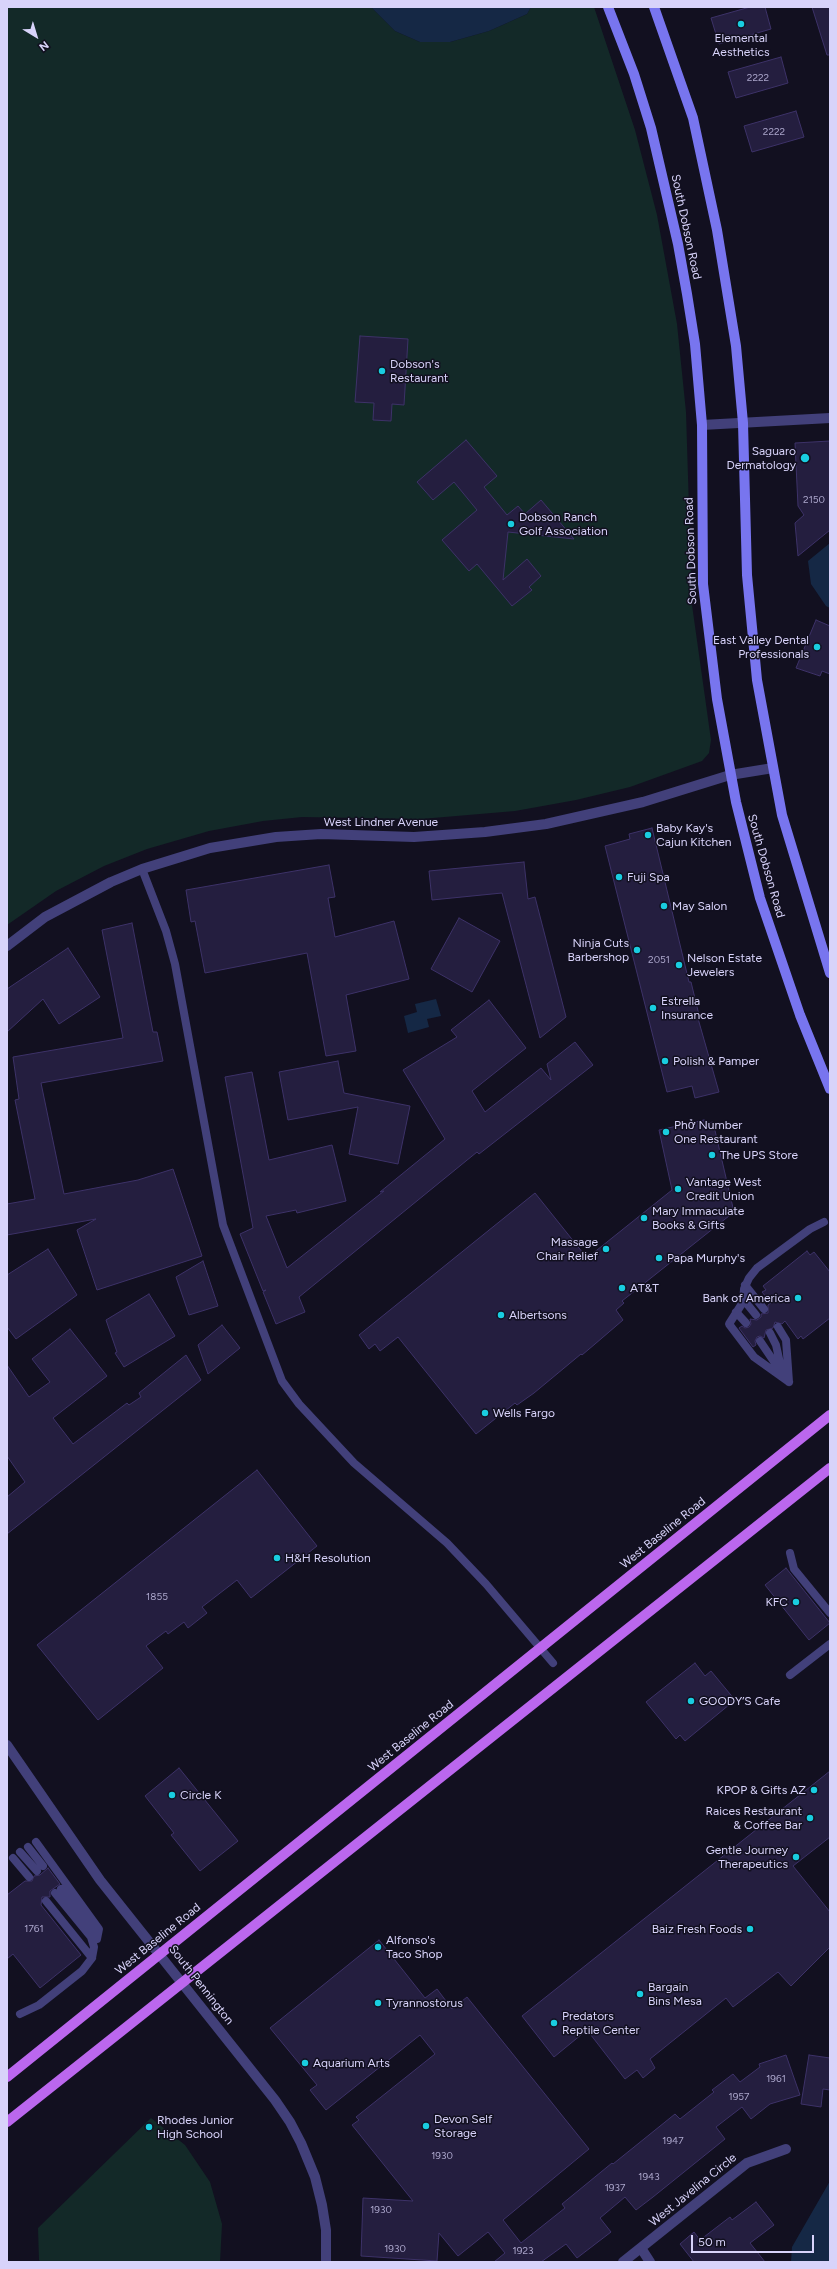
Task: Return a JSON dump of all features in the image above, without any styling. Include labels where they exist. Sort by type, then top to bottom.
[{"type":"main road","name":"South Dobson Road","points":[[608,7],[634,74],[651,128],[678,244],[695,344],[702,425],[703,584],[717,699],[730,775],[741,828],[760,898],[800,1015],[830,1089]]},
{"type":"main road","points":[[654,7],[693,118],[706,172],[728,292],[743,423],[747,575],[757,680],[782,815],[830,973]]},
{"type":"main road","name":"West Baseline Road","points":[[7,2077],[830,1415]]},
{"type":"main road","points":[[7,2122],[830,1468]]},
{"type":"street","points":[[702,425],[830,418]]},
{"type":"street","name":"West Lindner Avenue","points":[[7,946],[59,910],[105,885],[142,869],[210,848],[276,837],[321,834],[414,837],[485,832],[546,824],[643,802],[730,775],[773,768]]},
{"type":"street","name":"South Pennington","points":[[7,1744],[90,1866],[275,2100],[302,2143],[315,2177],[322,2206],[326,2230],[326,2262]]},
{"type":"street","name":"West Javelina Circle","points":[[623,2262],[747,2163],[786,2149]]},
{"type":"street","points":[[641,2248],[650,2262]]},
{"type":"lane","points":[[142,869],[166,931],[175,964],[223,1225],[282,1381],[299,1404],[354,1463],[447,1543],[486,1584],[552,1663]]},
{"type":"lane","points":[[790,1382],[754,1357],[729,1324],[743,1299],[749,1278],[757,1268],[810,1229],[824,1222]]},
{"type":"lane","points":[[746,1285],[764,1308]]},
{"type":"lane","points":[[743,1299],[756,1315]]},
{"type":"lane","points":[[736,1312],[746,1323]]},
{"type":"lane","points":[[778,1327],[786,1340],[790,1382]]},
{"type":"lane","points":[[770,1333],[776,1345],[780,1363],[790,1382]]},
{"type":"lane","points":[[760,1341],[779,1371],[790,1382]]},
{"type":"lane","points":[[790,1553],[794,1569],[830,1613]]},
{"type":"lane","points":[[790,1675],[830,1644]]},
{"type":"lane","points":[[20,2014],[39,2005],[82,1971],[92,1958],[99,1929],[36,1842]]},
{"type":"lane","points":[[20,1852],[40,1868],[28,1847]]},
{"type":"lane","points":[[13,1858],[29,1877]]},
{"type":"lane","points":[[94,1948],[90,1937],[58,1891],[97,1939]]},
{"type":"lane","points":[[46,1900],[92,1958]]},
{"type":"green space","points":[[7,7],[371,7],[395,31],[420,42],[450,42],[489,31],[527,14],[531,7],[594,7],[635,130],[657,215],[677,324],[686,412],[692,605],[711,740],[709,753],[702,761],[630,787],[576,800],[515,811],[421,819],[302,817],[263,821],[209,831],[147,849],[104,866],[56,891],[7,925]]},
{"type":"green space","points":[[151,2118],[185,2145],[210,2182],[222,2224],[220,2262],[41,2262],[39,2260],[38,2228]]},
{"type":"water","points":[[371,7],[531,7],[527,14],[489,31],[450,42],[420,42],[395,31]]},
{"type":"water","points":[[830,543],[830,608],[826,606],[811,584],[808,561]]},
{"type":"water","points":[[436,999],[441,1016],[427,1019],[429,1027],[408,1033],[404,1016],[417,1012],[415,1004]]},
{"type":"water","points":[[830,2181],[830,2262],[791,2262],[792,2247]]},
{"type":"building","name":"Elemental Aesthetics","points":[[750,7],[765,7],[771,29],[719,44],[711,18]]},
{"type":"building","points":[[812,7],[830,7],[830,55],[827,55]]},
{"type":"building","points":[[781,57],[788,83],[736,98],[728,72]]},
{"type":"building","points":[[796,111],[804,137],[752,152],[744,126]]},
{"type":"building","name":"Dobson's Restaurant","points":[[360,336],[408,339],[404,405],[392,404],[391,421],[373,420],[374,403],[355,402]]},
{"type":"building","name":"Dobson Ranch Golf Association","points":[[466,440],[497,476],[484,487],[507,515],[518,506],[525,514],[541,500],[574,539],[508,532],[503,580],[527,559],[541,576],[529,587],[532,590],[512,606],[477,564],[469,571],[442,540],[477,510],[454,482],[433,500],[417,482]]},
{"type":"building","points":[[830,441],[830,530],[798,556],[795,523],[804,515],[798,506],[795,443]]},
{"type":"building","name":"East Valley Dental Professionals","points":[[816,620],[830,626],[830,674],[822,671],[820,676],[796,668]]},
{"type":"building","points":[[652,828],[689,982],[691,982],[699,1015],[697,1015],[719,1092],[695,1098],[692,1086],[667,1092],[605,846],[630,839],[629,834]]},
{"type":"building","points":[[524,862],[528,899],[535,897],[566,1017],[540,1038],[502,893],[432,900],[429,871]]},
{"type":"building","points":[[329,865],[335,897],[328,898],[335,937],[394,921],[409,979],[346,995],[356,1051],[326,1056],[307,953],[205,973],[195,921],[191,922],[186,890]]},
{"type":"building","points":[[459,918],[500,941],[472,992],[431,969]]},
{"type":"building","points":[[132,923],[153,1032],[157,1032],[163,1061],[41,1083],[64,1194],[138,1180],[173,1169],[202,1256],[97,1290],[77,1230],[96,1219],[7,1235],[7,1204],[35,1199],[15,1100],[19,1099],[13,1057],[123,1038],[102,930]]},
{"type":"building","points":[[68,948],[100,997],[59,1024],[43,999],[7,1032],[7,989]]},
{"type":"building","points":[[489,1000],[526,1048],[472,1091],[485,1112],[541,1068],[551,1080],[547,1064],[575,1042],[593,1065],[479,1154],[477,1152],[299,1297],[305,1312],[276,1324],[263,1292],[266,1290],[263,1291],[240,1234],[253,1228],[225,1077],[252,1072],[269,1160],[332,1145],[346,1201],[297,1213],[296,1210],[266,1216],[287,1268],[384,1191],[380,1192],[445,1139],[403,1070],[457,1037],[451,1030]]},
{"type":"building","points":[[338,1061],[344,1093],[410,1106],[398,1164],[349,1154],[358,1107],[288,1120],[279,1072]]},
{"type":"building","name":"Albertsons","points":[[704,1120],[704,1124],[713,1122],[734,1212],[622,1301],[624,1303],[616,1310],[623,1320],[534,1393],[517,1405],[515,1403],[476,1434],[398,1337],[380,1351],[375,1344],[369,1349],[359,1335],[535,1193],[587,1258],[672,1190],[659,1130]]},
{"type":"building","points":[[48,1249],[77,1295],[16,1339],[7,1327],[7,1275]]},
{"type":"building","name":"Bank of America","points":[[807,1251],[810,1255],[814,1252],[830,1272],[830,1318],[803,1339],[801,1336],[798,1339],[785,1321],[782,1324],[775,1322],[773,1328],[766,1330],[764,1338],[760,1336],[757,1337],[755,1341],[756,1345],[753,1347],[739,1328],[742,1326],[745,1328],[749,1327],[751,1324],[750,1319],[757,1320],[761,1317],[761,1314],[768,1313],[768,1305],[771,1303],[762,1292],[766,1290],[763,1286]]},
{"type":"building","points":[[203,1261],[218,1306],[189,1315],[176,1277]]},
{"type":"building","points":[[149,1294],[175,1336],[124,1367],[115,1353],[117,1352],[106,1320]]},
{"type":"building","points":[[222,1325],[240,1348],[208,1374],[198,1345]]},
{"type":"building","points":[[70,1329],[107,1376],[53,1418],[73,1444],[127,1403],[129,1405],[141,1397],[139,1393],[186,1355],[201,1380],[7,1534],[7,1497],[25,1482],[7,1456],[7,1365],[29,1397],[50,1382],[32,1359]]},
{"type":"building","points":[[257,1470],[317,1546],[251,1598],[237,1580],[202,1607],[207,1613],[188,1628],[184,1622],[168,1634],[166,1631],[146,1646],[163,1668],[98,1720],[37,1645]]},
{"type":"building","name":"KFC","points":[[786,1568],[830,1623],[809,1640],[765,1585]]},
{"type":"building","name":"GOODY’S Cafe","points":[[695,1663],[705,1676],[711,1671],[735,1700],[685,1741],[680,1735],[676,1739],[646,1702]]},
{"type":"building","points":[[179,1768],[238,1841],[200,1871],[171,1835],[174,1833],[145,1796]]},
{"type":"building","points":[[830,1771],[830,1837],[793,1866],[830,1912],[830,1947],[791,1986],[778,1972],[733,2007],[726,1998],[650,2059],[655,2068],[643,2078],[637,2070],[625,2079],[587,2030],[554,2057],[522,2016]]},
{"type":"building","points":[[48,1868],[60,1884],[50,1891],[50,1897],[42,1897],[41,1905],[81,1955],[40,1988],[13,1954],[7,1959],[7,1895],[25,1881],[32,1881],[34,1876],[40,1875]]},
{"type":"building","points":[[379,1940],[425,1998],[437,1989],[452,2009],[467,1997],[589,2149],[503,2220],[521,2243],[565,2208],[562,2204],[612,2163],[613,2164],[675,2114],[680,2119],[714,2092],[712,2090],[733,2074],[740,2082],[760,2067],[759,2064],[786,2055],[800,2095],[770,2104],[751,2119],[742,2107],[716,2127],[725,2139],[653,2197],[636,2210],[625,2197],[600,2218],[611,2232],[577,2258],[566,2244],[541,2262],[494,2262],[505,2253],[488,2232],[458,2256],[439,2233],[437,2261],[361,2256],[363,2198],[413,2201],[352,2125],[359,2120],[356,2117],[435,2054],[420,2035],[326,2110],[310,2090],[317,2085],[270,2028]]},
{"type":"building","points":[[809,2055],[830,2058],[830,2090],[823,2089],[821,2107],[801,2104]]},
{"type":"building","points":[[756,2202],[774,2225],[750,2243],[765,2262],[694,2262],[680,2244],[694,2232],[700,2240],[730,2217],[732,2220]]},
{"type":"place","name":"Elemental Aesthetics","points":[[741,24]]},
{"type":"place","name":"Dobson's Restaurant","points":[[382,371]]},
{"type":"place","name":"Saguaro Dermatology","points":[[805,458]]},
{"type":"place","name":"Dobson Ranch Golf Association","points":[[511,524]]},
{"type":"place","name":"East Valley Dental Professionals","points":[[817,647]]},
{"type":"place","name":"Baby Kay's Cajun Kitchen","points":[[648,835]]},
{"type":"place","name":"Fuji Spa","points":[[619,877]]},
{"type":"place","name":"May Salon","points":[[664,906]]},
{"type":"place","name":"Ninja Cuts Barbershop","points":[[637,950]]},
{"type":"place","name":"Nelson Estate Jewelers","points":[[679,965]]},
{"type":"place","name":"Estrella Insurance","points":[[653,1008]]},
{"type":"place","name":"Polish & Pamper","points":[[665,1061]]},
{"type":"place","name":"Phở Number One Restaurant","points":[[666,1132]]},
{"type":"place","name":"The UPS Store","points":[[712,1155]]},
{"type":"place","name":"Vantage West Credit Union","points":[[678,1189]]},
{"type":"place","name":"Mary Immaculate Books & Gifts","points":[[644,1218]]},
{"type":"place","name":"Massage Chair Relief","points":[[606,1249]]},
{"type":"place","name":"Papa Murphy's","points":[[659,1258]]},
{"type":"place","name":"AT&T","points":[[622,1288]]},
{"type":"place","name":"Bank of America","points":[[798,1298]]},
{"type":"place","name":"Albertsons","points":[[501,1315]]},
{"type":"place","name":"Wells Fargo","points":[[485,1413]]},
{"type":"place","name":"H&H Resolution","points":[[277,1558]]},
{"type":"place","name":"KFC","points":[[796,1602]]},
{"type":"place","name":"GOODY’S Cafe","points":[[691,1701]]},
{"type":"place","name":"KPOP & Gifts AZ","points":[[814,1790]]},
{"type":"place","name":"Circle K","points":[[172,1795]]},
{"type":"place","name":"Raices Restaurant & Coffee Bar","points":[[810,1818]]},
{"type":"place","name":"Gentle Journey Therapeutics","points":[[796,1857]]},
{"type":"place","name":"Baiz Fresh Foods","points":[[750,1929]]},
{"type":"place","name":"Alfonso's Taco Shop","points":[[378,1947]]},
{"type":"place","name":"Bargain Bins Mesa","points":[[640,1994]]},
{"type":"place","name":"Tyrannostorus","points":[[378,2003]]},
{"type":"place","name":"Predators Reptile Center","points":[[554,2023]]},
{"type":"place","name":"Aquarium Arts","points":[[305,2063]]},
{"type":"place","name":"Devon Self Storage","points":[[426,2126]]},
{"type":"place","name":"Rhodes Junior High School","points":[[149,2127]]}]
